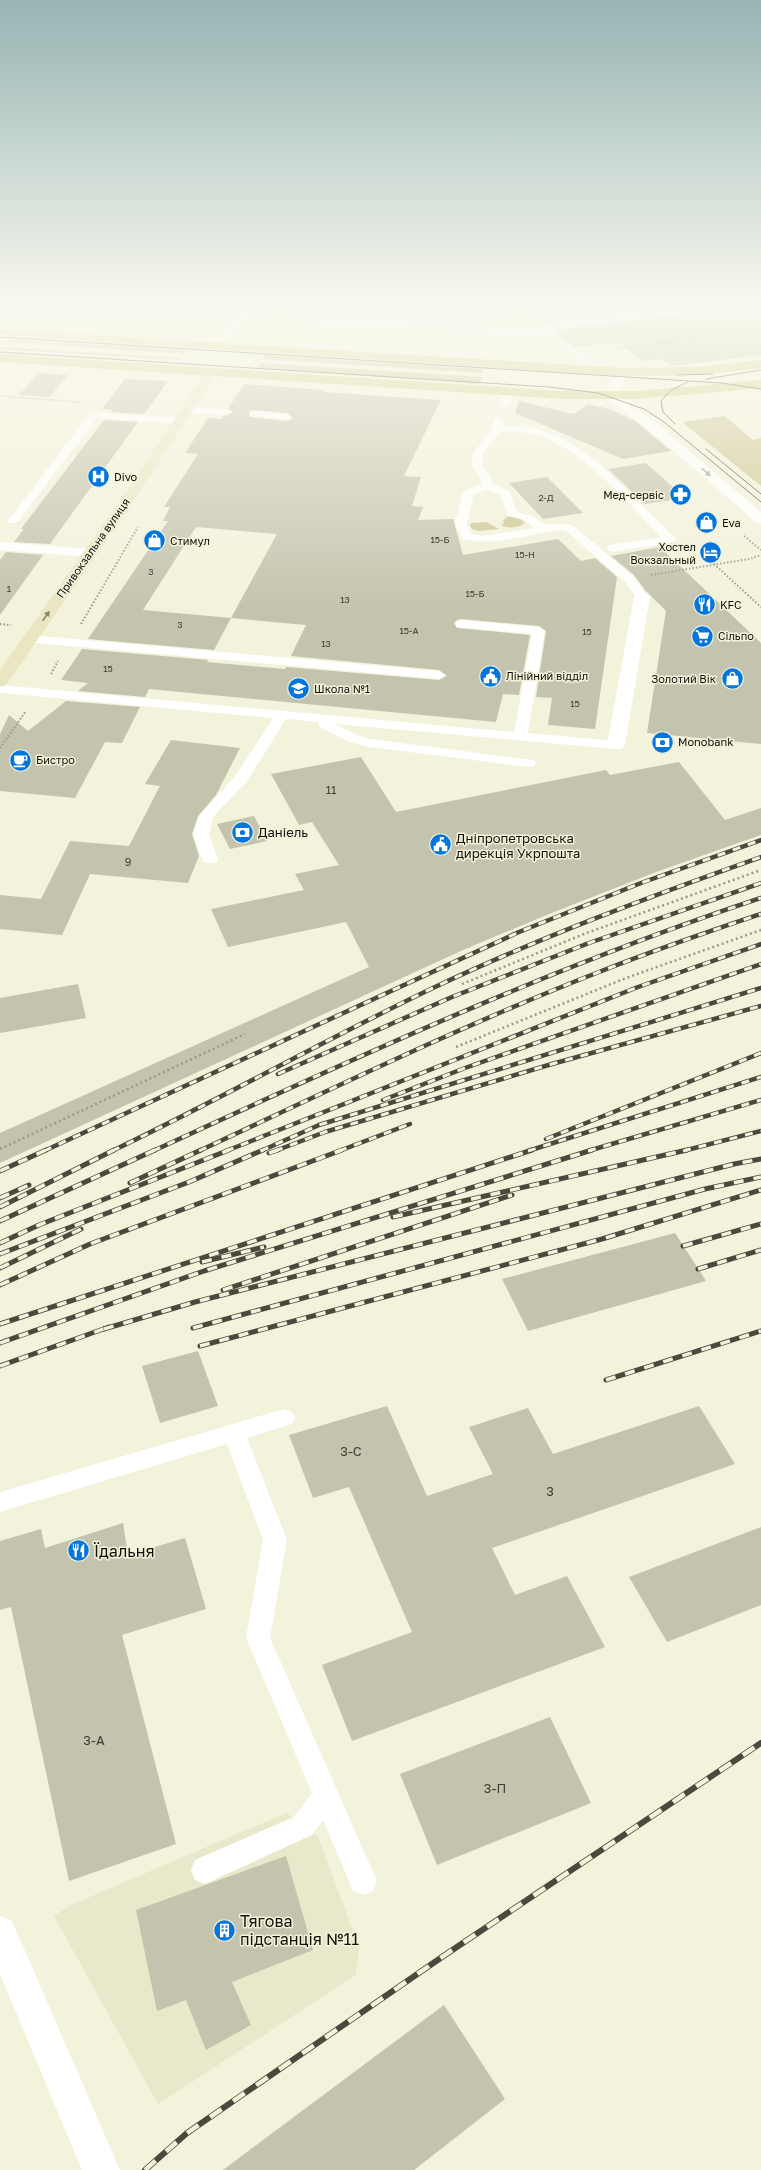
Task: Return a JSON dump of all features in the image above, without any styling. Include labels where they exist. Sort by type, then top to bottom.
[{"type":"main road","name":"Привокзальна вулиця","points":[[0,682],[188,409]]},
{"type":"street","points":[[629,409],[651,425],[761,519]]},
{"type":"street","points":[[616,745],[642,597]]},
{"type":"street","points":[[0,1933],[101,2170]]},
{"type":"lane","points":[[13,521],[94,415],[184,416],[226,412]]},
{"type":"lane","points":[[254,414],[287,417]]},
{"type":"lane","points":[[488,486],[484,474],[477,466],[478,454],[498,425],[534,431],[558,439],[596,466],[670,538],[612,548]]},
{"type":"lane","points":[[541,528],[529,518],[512,514],[505,493],[488,486],[469,492],[461,523],[466,537],[484,540],[536,532],[541,528],[567,526],[629,579],[642,597]]},
{"type":"lane","points":[[0,546],[90,553]]},
{"type":"lane","points":[[462,624],[539,631],[520,736]]},
{"type":"lane","points":[[30,639],[439,675]]},
{"type":"lane","points":[[0,689],[313,719],[616,745]]},
{"type":"lane","points":[[210,860],[201,834],[206,816],[242,778],[282,716]]},
{"type":"lane","points":[[313,719],[335,728],[354,739],[368,743],[529,763]]},
{"type":"lane","points":[[0,1502],[284,1418]]},
{"type":"lane","points":[[234,1432],[275,1540],[258,1638],[363,1881]]},
{"type":"lane","points":[[205,1870],[303,1826],[326,1795]]},
{"type":"path","points":[[0,748],[40,692],[140,524]]},
{"type":"path","points":[[629,579],[749,559],[761,555]]},
{"type":"path","points":[[714,564],[761,607]]},
{"type":"path","points":[[0,624],[12,625]]},
{"type":"path","points":[[462,984],[584,934],[761,870]]},
{"type":"path","points":[[456,1047],[626,978],[761,930]]},
{"type":"path","points":[[0,1150],[245,1034]]},
{"type":"shaded area","points":[[725,416],[753,440],[761,438],[761,486],[682,422]]},
{"type":"shaded area","points":[[509,516],[519,518],[525,523],[520,526],[513,527],[501,525],[504,523],[503,520]]},
{"type":"shaded area","points":[[486,522],[499,529],[479,531],[472,529],[470,525],[471,523]]},
{"type":"shaded area","points":[[286,1813],[318,1837],[359,1947],[356,1975],[158,2104],[54,1916],[71,1905]]},
{"type":"building","points":[[105,409],[147,409],[144,414],[111,412],[112,410]]},
{"type":"building","points":[[229,409],[436,409],[404,476],[421,477],[412,506],[423,507],[418,520],[453,519],[463,555],[558,539],[581,561],[595,558],[617,577],[595,729],[548,725],[552,698],[536,697],[546,631],[539,626],[461,619],[454,623],[457,628],[530,635],[519,695],[503,694],[496,722],[149,689],[145,697],[78,691],[88,683],[61,680],[82,649],[208,660],[207,662],[285,669],[286,667],[439,680],[447,676],[439,670],[291,656],[306,625],[231,618],[214,650],[88,639],[168,521],[163,521],[170,507],[164,507],[198,454],[185,453],[208,418],[222,419],[223,416],[232,413],[232,411]],"holes":[[[254,410],[287,413],[293,418],[287,421],[249,417],[249,411]],[[196,527],[277,534],[231,618],[143,610]]]},
{"type":"building","points":[[516,409],[554,409],[574,414],[581,409],[610,409],[635,421],[671,451],[623,459],[515,413]]},
{"type":"building","points":[[104,420],[138,422],[50,544],[14,542],[24,529],[21,529]]},
{"type":"building","points":[[646,463],[685,498],[645,504],[608,469]]},
{"type":"building","points":[[547,477],[583,513],[543,519],[509,483]]},
{"type":"building","points":[[660,547],[761,643],[761,744],[647,733],[666,611],[645,590],[634,575],[611,556]]},
{"type":"building","points":[[6,552],[43,555],[0,615],[0,560]]},
{"type":"building","points":[[66,701],[140,707],[122,743],[105,742],[75,798],[0,791],[0,734],[9,715],[28,731]]},
{"type":"building","points":[[171,740],[240,748],[216,795],[198,816],[192,834],[199,856],[188,883],[90,874],[62,935],[0,929],[0,895],[41,899],[70,841],[129,846],[160,786],[145,784]]},
{"type":"building","points":[[361,757],[396,812],[606,770],[610,775],[679,762],[725,820],[761,808],[761,835],[656,872],[463,950],[0,1163],[0,1133],[369,967],[346,922],[228,947],[211,909],[304,890],[295,874],[339,865],[312,822],[299,825],[271,774]]},
{"type":"building","name":"Даніель","points":[[254,816],[267,841],[230,849],[217,824]]},
{"type":"building","points":[[78,984],[86,1018],[0,1033],[0,998]]},
{"type":"building","points":[[675,1233],[706,1281],[528,1331],[502,1279]]},
{"type":"building","points":[[198,1351],[218,1406],[160,1423],[142,1366]]},
{"type":"building","points":[[387,1406],[427,1496],[493,1474],[469,1427],[528,1408],[553,1454],[699,1406],[735,1464],[492,1548],[515,1595],[567,1576],[605,1647],[352,1741],[322,1665],[412,1632],[349,1487],[313,1498],[289,1435]]},
{"type":"building","points":[[123,1523],[128,1555],[185,1538],[206,1609],[122,1635],[176,1844],[69,1881],[11,1607],[0,1610],[0,1541],[41,1529],[45,1548]]},
{"type":"building","points":[[761,1527],[761,1605],[667,1642],[629,1577]]},
{"type":"building","points":[[550,1717],[591,1803],[437,1865],[400,1774]]},
{"type":"building","name":"Тягова пiдстанцiя №11","points":[[286,1856],[313,1950],[232,1982],[251,2025],[206,2050],[186,2000],[157,2011],[136,1910]]},
{"type":"building","points":[[444,2005],[505,2099],[414,2170],[223,2170]]},
{"type":"tram line","points":[[644,409],[664,422],[761,502]]},
{"type":"tram line","points":[[663,409],[663,412],[675,424]]},
{"type":"tram line","points":[[706,449],[761,494]]},
{"type":"railway","points":[[44,1151],[519,932],[641,883],[761,840]]},
{"type":"railway","points":[[112,1151],[435,987],[515,951],[596,918],[761,857]]},
{"type":"railway","points":[[278,1074],[452,997],[589,943],[761,883]]},
{"type":"railway","points":[[153,1151],[303,1082],[529,984],[683,925],[761,898]]},
{"type":"railway","points":[[199,1151],[398,1058],[548,992],[619,964],[761,914]]},
{"type":"railway","points":[[226,1151],[638,987],[761,944]]},
{"type":"railway","points":[[383,1100],[465,1068],[761,964]]},
{"type":"railway","points":[[261,1151],[319,1125],[761,988]]},
{"type":"railway","points":[[275,1151],[325,1132],[552,1064],[761,1006]]},
{"type":"railway","points":[[546,1139],[761,1053]]},
{"type":"railway","points":[[528,1151],[761,1077]]},
{"type":"railway","points":[[588,1151],[761,1100]]},
{"type":"railway","points":[[339,1151],[410,1124]]},
{"type":"railway","points":[[686,1150],[761,1131]]},
{"type":"railway","points":[[0,1171],[46,1150]]},
{"type":"railway","points":[[0,1221],[155,1150]]},
{"type":"railway","points":[[130,1183],[201,1150]]},
{"type":"railway","points":[[0,1243],[39,1225],[229,1150]]},
{"type":"railway","points":[[0,1254],[189,1182],[263,1150]]},
{"type":"railway","points":[[0,1285],[90,1244],[342,1150]]},
{"type":"railway","points":[[0,1324],[532,1150]]},
{"type":"railway","points":[[0,1343],[204,1271],[592,1150]]},
{"type":"railway","points":[[393,1217],[686,1150]]},
{"type":"railway","points":[[0,1207],[112,1151]]},
{"type":"railway","points":[[269,1153],[275,1151]]},
{"type":"railway","points":[[104,1329],[195,1302],[734,1164],[761,1159]]},
{"type":"railway","points":[[193,1328],[705,1189],[761,1177]]},
{"type":"railway","points":[[0,1198],[29,1185]]},
{"type":"railway","points":[[200,1346],[602,1239],[761,1190]]},
{"type":"railway","points":[[223,1290],[512,1195]]},
{"type":"railway","points":[[683,1246],[761,1224]]},
{"type":"railway","points":[[0,1268],[81,1229]]},
{"type":"railway","points":[[202,1262],[264,1247]]},
{"type":"railway","points":[[698,1269],[761,1250]]},
{"type":"railway","points":[[0,1366],[109,1327]]},
{"type":"railway","points":[[606,1380],[761,1331]]},
{"type":"railway","points":[[145,2170],[187,2133],[442,1957],[761,1743]]},
{"type":"place","name":"Divo","points":[[99,477]]},
{"type":"place","name":"Мед-сервіс","points":[[680,495]]},
{"type":"place","name":"Eva","points":[[707,523]]},
{"type":"place","name":"Стимул","points":[[155,541]]},
{"type":"place","name":"Хостел Вокзальный","points":[[711,553]]},
{"type":"place","name":"KFC","points":[[705,605]]},
{"type":"place","name":"Сільпо","points":[[703,636]]},
{"type":"place","name":"Лінійний відділ","points":[[491,676]]},
{"type":"place","name":"Золотий Вік","points":[[732,679]]},
{"type":"place","name":"Школа №1","points":[[298,689]]},
{"type":"place","name":"Monobank","points":[[662,742]]},
{"type":"place","name":"Бистро","points":[[20,760]]},
{"type":"place","name":"Даніель","points":[[242,832]]},
{"type":"place","name":"Дніпропетровська дирекція Укрпошта","points":[[440,845]]},
{"type":"place","name":"Їдальня","points":[[79,1551]]},
{"type":"place","name":"Тягова пiдстанцiя №11","points":[[224,1930]]}]
